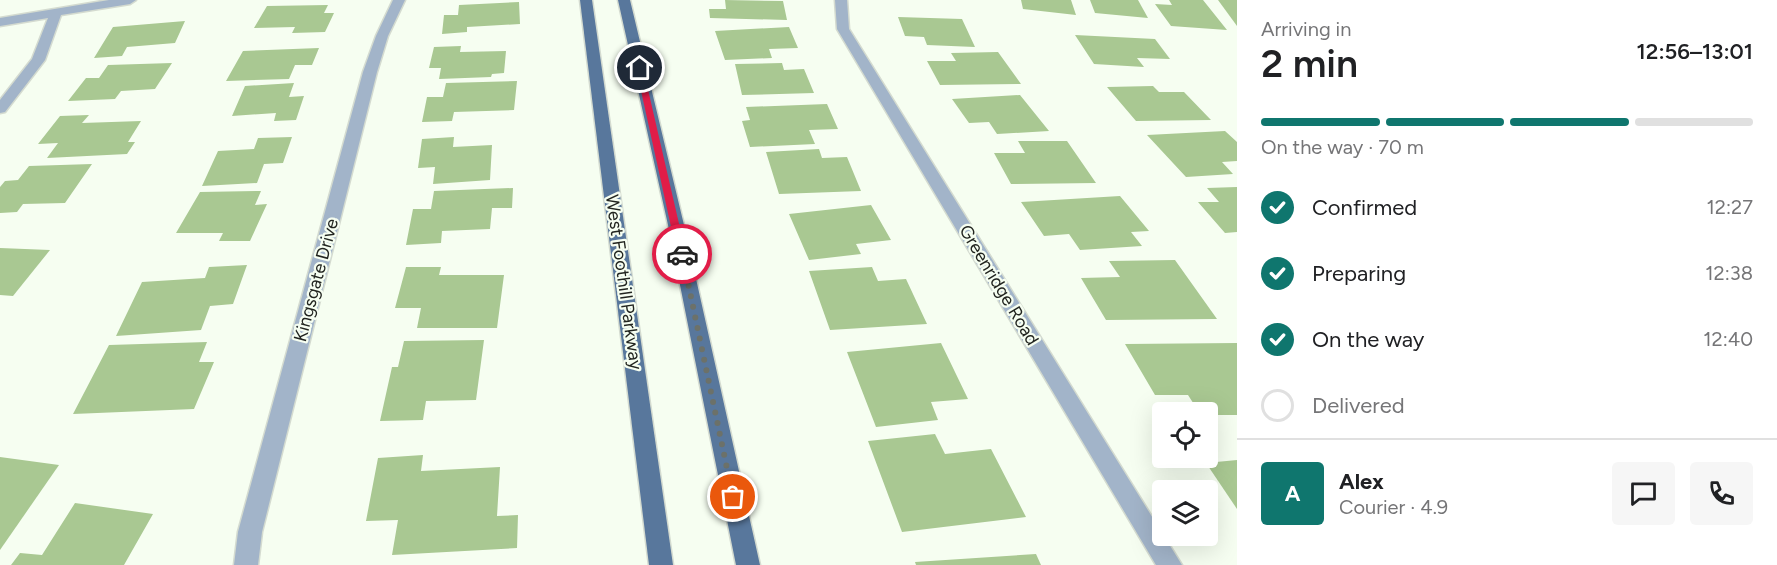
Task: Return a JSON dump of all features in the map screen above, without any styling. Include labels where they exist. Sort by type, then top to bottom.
[{"type":"main road","name":"West Foothill Parkway","points":[[586,0],[661,565]]},
{"type":"main road","points":[[624,0],[676,225],[748,565]]},
{"type":"street","points":[[0,22],[130,0]]},
{"type":"street","name":"Kingsgate Drive","points":[[246,565],[250,532],[370,72],[382,36],[399,0]]},
{"type":"street","name":"Greenridge Road","points":[[841,0],[843,29],[1170,565]]},
{"type":"street","points":[[0,109],[38,60],[56,12]]},
{"type":"building","points":[[725,0],[783,1],[787,20],[710,18],[709,9],[726,9]]},
{"type":"building","points":[[1021,0],[1071,0],[1076,15],[1023,9]]},
{"type":"building","points":[[1090,0],[1138,0],[1148,18],[1095,13]]},
{"type":"building","points":[[1169,0],[1203,0],[1227,30],[1171,26],[1155,4],[1172,5]]},
{"type":"building","points":[[1218,0],[1237,0],[1237,26]]},
{"type":"building","points":[[519,2],[520,24],[467,27],[467,32],[442,34],[444,15],[458,15],[459,5]]},
{"type":"building","points":[[328,5],[324,13],[334,13],[325,32],[292,33],[295,27],[254,28],[267,6]]},
{"type":"building","points":[[898,17],[962,19],[975,47],[927,45],[924,37],[905,36]]},
{"type":"building","points":[[185,21],[175,43],[127,47],[122,56],[94,58],[113,27]]},
{"type":"building","points":[[789,27],[798,48],[769,49],[772,58],[725,60],[715,31]]},
{"type":"building","points":[[1075,35],[1155,39],[1170,59],[1137,58],[1144,67],[1094,64]]},
{"type":"building","points":[[461,46],[460,52],[506,51],[504,73],[492,74],[491,77],[439,79],[441,68],[429,68],[434,47]]},
{"type":"building","points":[[319,48],[312,65],[295,65],[289,79],[226,81],[243,51]]},
{"type":"building","points":[[998,52],[1021,84],[940,85],[927,61],[956,61],[951,53]]},
{"type":"building","points":[[172,63],[155,89],[121,91],[115,99],[68,101],[86,78],[99,78],[108,65]]},
{"type":"building","points":[[782,63],[784,70],[804,69],[814,93],[742,95],[735,64]]},
{"type":"building","points":[[517,81],[514,110],[454,112],[452,121],[422,122],[427,97],[443,97],[446,83]]},
{"type":"building","points":[[294,83],[289,97],[304,96],[296,120],[274,121],[276,113],[232,116],[245,86]]},
{"type":"building","points":[[1153,86],[1159,92],[1184,92],[1211,120],[1136,121],[1107,87]]},
{"type":"building","points":[[1020,95],[1049,131],[997,134],[989,122],[969,123],[952,99]]},
{"type":"building","points":[[827,104],[838,129],[809,130],[815,144],[750,147],[742,121],[750,120],[746,107]]},
{"type":"building","points":[[89,115],[82,123],[141,121],[128,142],[135,142],[127,154],[47,158],[58,143],[38,144],[60,116]]},
{"type":"building","points":[[1225,131],[1237,142],[1237,161],[1222,162],[1233,174],[1186,177],[1147,135]]},
{"type":"building","points":[[292,137],[283,163],[264,164],[257,183],[202,186],[218,151],[254,149],[258,138]]},
{"type":"building","points":[[454,137],[453,147],[492,145],[490,180],[433,184],[435,167],[418,168],[422,139]]},
{"type":"building","points":[[1018,141],[1067,141],[1096,183],[1011,184],[994,153],[1025,153]]},
{"type":"building","points":[[819,149],[822,158],[847,157],[861,191],[779,194],[766,152]]},
{"type":"building","points":[[92,164],[65,203],[23,204],[17,212],[0,213],[0,187],[5,181],[18,180],[29,166]]},
{"type":"building","points":[[1237,187],[1237,232],[1225,233],[1198,202],[1219,202],[1207,188]]},
{"type":"building","points":[[513,188],[512,208],[492,208],[490,229],[442,231],[441,243],[406,245],[413,209],[431,209],[434,191]]},
{"type":"building","points":[[261,191],[255,205],[267,204],[250,241],[219,241],[223,233],[176,233],[200,192]]},
{"type":"building","points":[[1120,196],[1149,231],[1131,232],[1142,246],[1080,250],[1069,234],[1044,236],[1021,202]]},
{"type":"building","points":[[871,205],[891,240],[856,244],[861,254],[809,260],[789,214]]},
{"type":"building","points":[[0,248],[50,250],[13,296],[0,295]]},
{"type":"building","points":[[1175,260],[1217,319],[1106,320],[1081,278],[1120,277],[1109,261]]},
{"type":"building","points":[[247,265],[233,304],[210,306],[201,330],[116,336],[142,282],[205,278],[209,267]]},
{"type":"building","points":[[406,267],[441,267],[439,275],[504,275],[497,328],[417,328],[421,308],[395,308]]},
{"type":"building","points":[[872,267],[878,281],[906,279],[927,324],[830,330],[809,271]]},
{"type":"building","points":[[484,340],[476,400],[426,401],[423,420],[380,421],[392,367],[398,367],[404,341]]},
{"type":"building","points":[[207,342],[199,362],[214,362],[194,409],[73,414],[109,345]]},
{"type":"building","points":[[941,343],[968,399],[931,402],[938,420],[876,427],[847,352]]},
{"type":"building","points":[[1237,343],[1237,415],[1218,415],[1218,402],[1193,402],[1188,395],[1155,395],[1125,344]]},
{"type":"building","points":[[935,434],[945,454],[991,449],[1026,517],[902,532],[868,441]]},
{"type":"building","points":[[423,455],[421,471],[500,467],[497,516],[518,515],[517,548],[392,555],[398,520],[366,521],[378,458]]},
{"type":"building","points":[[0,457],[59,465],[0,550]]},
{"type":"building","points":[[1237,460],[1237,509],[1209,468],[1218,468],[1218,462]]},
{"type":"building","points":[[75,503],[153,514],[124,565],[11,565],[20,553],[42,555]]},
{"type":"building","points":[[1036,554],[1041,565],[916,565],[915,562]]},
{"type":"way so far","points":[[682,254],[733,497]]},
{"type":"route","points":[[640,68],[682,254]]}]
